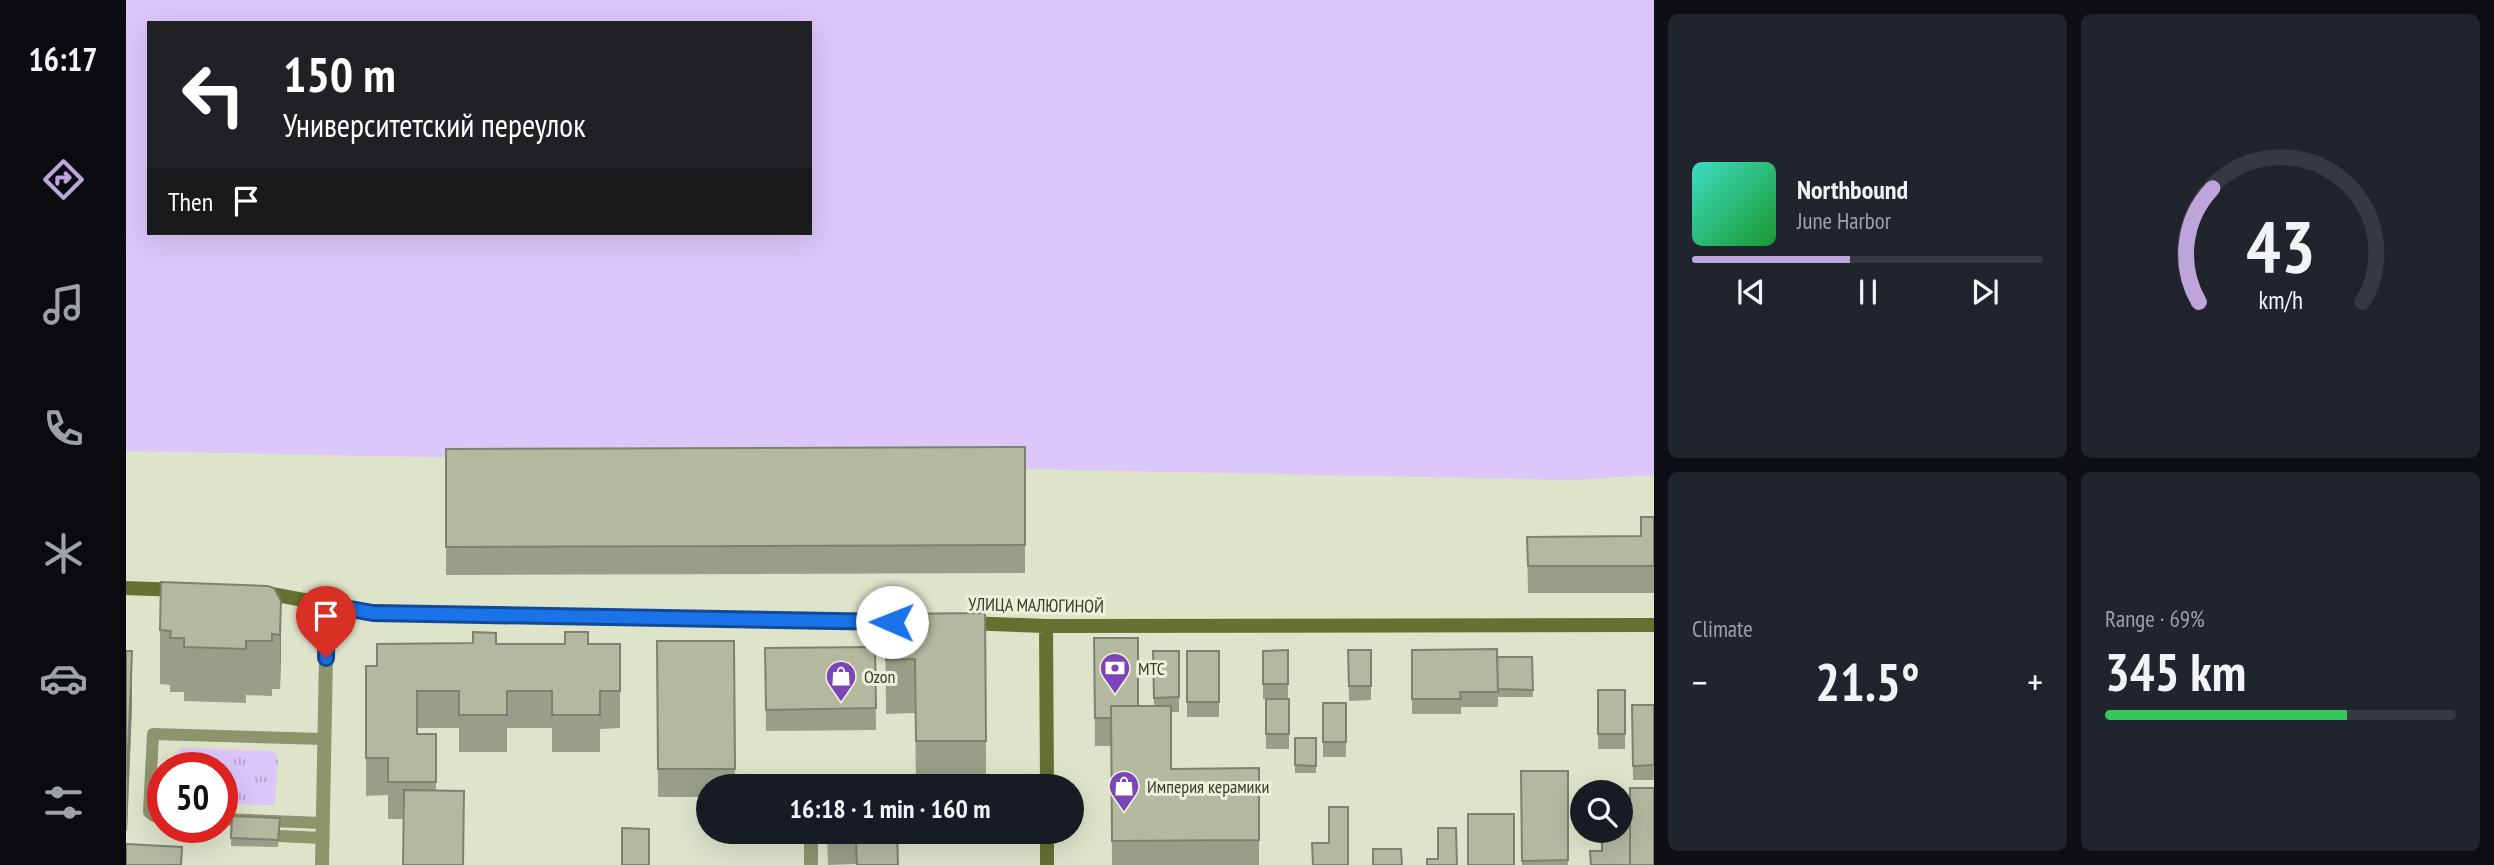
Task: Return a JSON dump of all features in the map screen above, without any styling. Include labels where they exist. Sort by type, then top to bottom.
[{"type":"main road","points":[[126,588],[195,590]]},
{"type":"main road","points":[[251,592],[265,592],[373,613],[918,622]]},
{"type":"main road","name":"УЛИЦА МАЛЮГИНОЙ","points":[[945,623],[1046,626],[1654,625]]},
{"type":"main road","points":[[1046,626],[1047,774]]},
{"type":"main road","points":[[1047,844],[1047,865]]},
{"type":"street","points":[[321,865],[327,605]]},
{"type":"street","points":[[811,844],[811,865]]},
{"type":"lane","points":[[152,752],[153,734],[324,739]]},
{"type":"lane","points":[[238,821],[322,830]]},
{"type":"lane","points":[[279,836],[322,830]]},
{"type":"green space","points":[[126,0],[1654,0],[1654,475],[1572,480],[126,451]]},
{"type":"green space","points":[[183,748],[271,751],[276,754],[278,760],[275,803],[238,804],[238,752],[177,752]]},
{"type":"building","points":[[1025,447],[1025,545],[446,547],[446,449]]},
{"type":"building","points":[[1641,517],[1654,517],[1654,566],[1528,566],[1527,537],[1641,536]]},
{"type":"building","points":[[161,582],[274,588],[281,601],[280,635],[272,634],[272,641],[246,641],[246,649],[184,647],[184,638],[170,638],[171,631],[160,630]]},
{"type":"building","points":[[985,613],[986,741],[916,741],[915,659],[886,660],[885,614]]},
{"type":"building","points":[[473,632],[496,633],[496,644],[565,644],[565,632],[588,632],[588,644],[620,644],[620,691],[600,691],[600,715],[552,715],[552,691],[507,691],[507,715],[459,715],[459,691],[417,691],[417,734],[436,734],[436,782],[388,782],[388,758],[366,758],[366,666],[377,666],[377,644],[473,643]]},
{"type":"building","points":[[1094,638],[1138,638],[1138,706],[1111,706],[1111,718],[1095,718]]},
{"type":"building","points":[[657,641],[734,641],[735,769],[658,769]]},
{"type":"building","points":[[875,647],[876,708],[766,710],[765,648]]},
{"type":"building","points":[[1497,649],[1498,692],[1460,692],[1461,699],[1412,699],[1412,650]]},
{"type":"building","points":[[1288,650],[1288,684],[1263,684],[1263,651]]},
{"type":"building","points":[[1348,650],[1371,650],[1371,686],[1349,686]]},
{"type":"building","points":[[126,651],[132,651],[127,777],[126,777]]},
{"type":"building","points":[[1153,651],[1179,651],[1179,697],[1154,698]]},
{"type":"building","points":[[1187,651],[1219,651],[1219,702],[1187,702]]},
{"type":"building","points":[[1497,657],[1532,657],[1533,690],[1498,689]]},
{"type":"building","points":[[1598,690],[1625,690],[1625,734],[1598,734]]},
{"type":"building","points":[[1266,699],[1289,699],[1289,734],[1266,734]]},
{"type":"building","points":[[1323,703],[1346,703],[1346,742],[1323,742]]},
{"type":"building","points":[[1632,705],[1654,705],[1654,765],[1633,766]]},
{"type":"building","points":[[1111,706],[1171,706],[1171,769],[1259,768],[1259,840],[1112,841]]},
{"type":"building","points":[[1295,738],[1316,738],[1316,766],[1295,765]]},
{"type":"building","points":[[1521,771],[1568,771],[1568,860],[1522,861]]},
{"type":"building","points":[[1633,788],[1654,788],[1654,865],[1630,865],[1630,843],[1633,843]]},
{"type":"building","points":[[404,790],[464,791],[463,865],[403,865]]},
{"type":"building","points":[[1329,807],[1348,807],[1348,865],[1313,865],[1312,843],[1329,843]]},
{"type":"building","points":[[1468,814],[1514,814],[1514,865],[1468,865]]},
{"type":"building","points":[[238,816],[280,818],[278,840],[238,838]]},
{"type":"building","points":[[622,828],[649,829],[649,865],[622,865]]},
{"type":"building","points":[[1438,828],[1456,828],[1457,865],[1427,865],[1427,859],[1438,859]]},
{"type":"building","points":[[1602,843],[1630,843],[1630,865],[1591,865],[1590,851],[1602,851]]},
{"type":"building","points":[[126,844],[182,847],[181,865],[126,865]]},
{"type":"building","points":[[856,844],[897,844],[898,865],[857,865]]},
{"type":"building","points":[[1373,849],[1401,849],[1402,865],[1373,865]]},
{"type":"place","name":"МТС","points":[[1115,695]]},
{"type":"place","name":"Ozon","points":[[841,703]]},
{"type":"place","name":"Империя керамики","points":[[1124,813]]},
{"type":"route","points":[[326,658],[327,605],[373,613],[892,622]]}]
